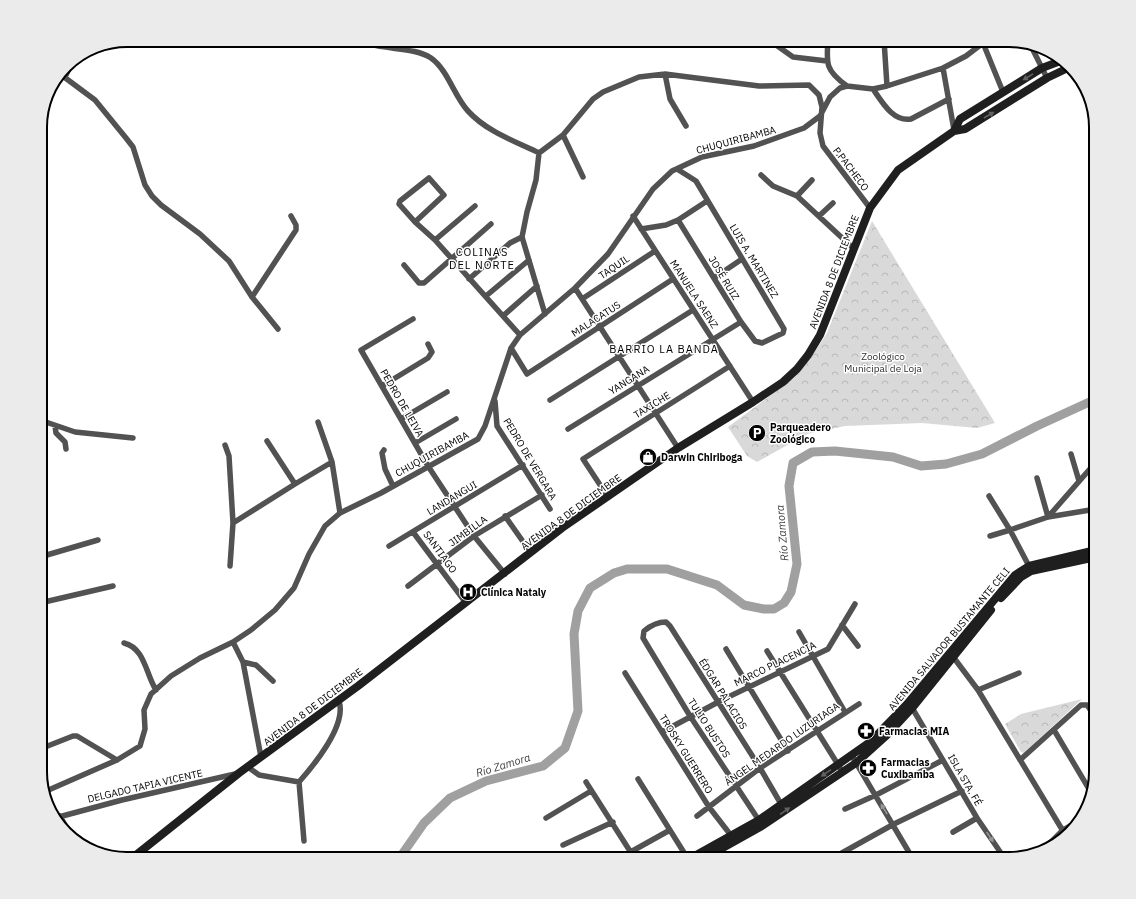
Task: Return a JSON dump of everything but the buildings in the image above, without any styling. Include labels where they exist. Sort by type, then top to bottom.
[{"type":"main road","name":"AVENIDA 8 DE DICIEMBRE","points":[[140,852],[261,757],[339,701],[505,574],[562,528],[678,448],[753,402],[782,382],[808,355],[828,316],[853,248],[870,208],[898,170],[954,130],[960,119],[1042,68],[1056,63]]},
{"type":"main road","name":"AVENIDA 8 DE DICIEMBRE","points":[[954,130],[964,129],[1047,78],[1064,70]]},
{"type":"main road","name":"AVENIDA SALVADOR BUSTAMANTE CELI","points":[[761,823],[781,804],[854,759],[887,735],[1015,575],[1030,569],[1068,560],[1089,552]]},
{"type":"main road","name":"AVENIDA SALVADOR BUSTAMANTE CELI","points":[[1068,560],[1089,558]]},
{"type":"main road","name":"AVENIDA SALVADOR BUSTAMANTE CELI","points":[[911,705],[954,658],[998,602],[1030,569]]},
{"type":"main road","name":"AVENIDA SALVADOR BUSTAMANTE CELI","points":[[704,852],[761,823],[840,768]]},
{"type":"main road","name":"AVENIDA SALVADOR BUSTAMANTE CELI","points":[[721,852],[733,838]]},
{"type":"street","points":[[381,47],[408,51],[431,58],[445,74],[458,98],[468,112],[493,131],[539,153],[536,180],[526,212],[522,236],[545,314]]},
{"type":"street","points":[[779,47],[793,57],[826,61]]},
{"type":"street","points":[[827,47],[826,61],[828,69],[832,74],[847,86],[873,89],[943,68],[966,56],[978,47]]},
{"type":"street","points":[[884,47],[887,86]]},
{"type":"street","points":[[987,47],[1003,92]]},
{"type":"street","points":[[1034,52],[1047,78]]},
{"type":"street","points":[[943,68],[954,130]]},
{"type":"street","points":[[665,74],[670,99],[686,126]]},
{"type":"street","name":"P.PACHECO","points":[[539,153],[563,135],[593,99],[603,92],[639,77],[665,74],[759,86],[809,85],[819,95],[822,106],[820,116],[820,133],[823,146],[870,208]]},
{"type":"street","points":[[65,77],[95,100],[133,147],[145,185],[152,196],[161,205],[200,234],[229,261],[252,297],[278,329]]},
{"type":"street","name":"CHUQUIRIBAMBA","points":[[50,790],[117,760],[140,746],[145,729],[144,710],[151,694],[171,676],[200,658],[233,642],[251,630],[275,610],[294,588],[309,554],[325,526],[340,513],[393,486],[478,439],[484,430],[494,394],[510,348],[520,335],[574,288],[608,254],[653,189],[677,169],[702,157],[754,146],[791,134],[804,128],[820,116],[830,97],[840,88],[847,86]]},
{"type":"street","points":[[873,89],[894,115],[904,120],[911,119],[949,99]]},
{"type":"street","points":[[563,135],[583,177]]},
{"type":"street","name":"LUIS A. MARTINEZ","points":[[677,169],[696,181],[784,331],[762,343],[758,342]]},
{"type":"street","points":[[761,175],[773,186],[797,196],[853,248]]},
{"type":"street","points":[[415,222],[444,195],[431,179],[428,178],[400,201],[399,204],[415,222],[435,240],[469,279],[504,315],[520,335]]},
{"type":"street","points":[[797,196],[812,180]]},
{"type":"street","points":[[641,229],[658,228],[678,220],[707,200]]},
{"type":"street","points":[[819,216],[833,203]]},
{"type":"street","points":[[435,240],[475,206]]},
{"type":"street","points":[[252,297],[296,230],[296,224],[291,216]]},
{"type":"street","name":"MANUELA SAENZ","points":[[633,216],[753,402]]},
{"type":"street","name":"JOSÉ RUIZ","points":[[678,220],[741,322],[758,342]]},
{"type":"street","points":[[404,265],[419,283],[422,283],[452,260],[491,224]]},
{"type":"street","points":[[469,279],[510,243],[522,236]]},
{"type":"street","name":"TAQUIL","points":[[582,299],[655,251]]},
{"type":"street","points":[[714,278],[742,259]]},
{"type":"street","points":[[486,296],[529,260]]},
{"type":"street","name":"MALACATUS","points":[[510,348],[527,374],[674,279]]},
{"type":"street","points":[[504,315],[537,286]]},
{"type":"street","points":[[574,288],[678,448]]},
{"type":"street","points":[[550,400],[693,310]]},
{"type":"street","name":"PEDRO DE LEIVA","points":[[413,319],[362,348],[361,350],[428,466],[474,536],[505,574]]},
{"type":"street","name":"YANGANA","points":[[568,429],[741,322]]},
{"type":"street","points":[[382,386],[428,358],[432,352],[428,344]]},
{"type":"street","name":"TAXICHE","points":[[608,497],[583,459],[730,366]]},
{"type":"street","points":[[401,419],[447,392]]},
{"type":"street","name":"PEDRO DE VERGARA","points":[[494,394],[497,426],[550,509]]},
{"type":"street","points":[[415,443],[456,419]]},
{"type":"street","points":[[318,422],[332,462],[340,513]]},
{"type":"street","points":[[47,423],[81,433],[133,438]]},
{"type":"street","points":[[55,426],[56,433],[65,442],[66,448]]},
{"type":"street","points":[[267,441],[295,484]]},
{"type":"street","points":[[225,444],[229,456],[233,523],[230,566]]},
{"type":"street","points":[[384,450],[382,453],[382,460],[393,486]]},
{"type":"street","points":[[1071,454],[1079,481]]},
{"type":"street","points":[[233,523],[332,462]]},
{"type":"street","name":"LANDANGUI","points":[[389,546],[523,465]]},
{"type":"street","points":[[1048,517],[1089,470]]},
{"type":"street","points":[[1037,478],[1048,517]]},
{"type":"street","name":"JIMBILLA","points":[[408,586],[474,536],[542,495]]},
{"type":"street","points":[[989,496],[1010,530],[1030,569]]},
{"type":"street","points":[[990,536],[1048,517],[1089,510]]},
{"type":"street","points":[[505,516],[531,553]]},
{"type":"street","name":"SANTIAGO","points":[[413,532],[466,603]]},
{"type":"street","points":[[47,555],[98,540]]},
{"type":"street","points":[[47,601],[113,586]]},
{"type":"street","name":"MARCO PLACENCIA","points":[[662,732],[690,716],[828,649],[855,604]]},
{"type":"street","name":"ÉDGAR PALACIOS","points":[[643,638],[644,631],[649,627],[666,622],[760,768],[781,804]]},
{"type":"street","points":[[842,625],[858,646]]},
{"type":"street","points":[[799,632],[845,712]]},
{"type":"street","name":"TULIO BUSTOS","points":[[643,638],[690,716],[761,823]]},
{"type":"street","points":[[233,642],[243,662],[261,757]]},
{"type":"street","points":[[124,643],[133,646],[146,664],[150,680],[156,690]]},
{"type":"street","points":[[726,649],[788,751]]},
{"type":"street","points":[[767,651],[816,732],[840,768]]},
{"type":"street","points":[[954,658],[978,690],[1063,830],[1059,834]]},
{"type":"street","points":[[243,662],[256,665],[273,681]]},
{"type":"street","name":"TROSKY GUERRERO","points":[[625,673],[709,807],[733,838]]},
{"type":"street","points":[[978,690],[1019,674]]},
{"type":"street","points":[[304,841],[299,782],[318,761],[337,725],[340,713],[339,701]]},
{"type":"street","name":"ÁNGEL MEDARDO LUZURIAGA","points":[[697,816],[760,768],[859,704]]},
{"type":"street","points":[[1020,760],[1084,704],[1089,708]]},
{"type":"street","name":"ISLA STA. FÉ","points":[[911,705],[977,818],[1000,852]]},
{"type":"street","points":[[1054,730],[1087,786]]},
{"type":"street","points":[[47,746],[73,736],[77,736],[117,760]]},
{"type":"street","points":[[854,759],[894,824],[908,852]]},
{"type":"street","points":[[845,809],[876,795],[943,760]]},
{"type":"street","points":[[248,767],[259,775],[299,782]]},
{"type":"street","name":"DELGADO TAPIA VICENTE","points":[[61,816],[122,800],[239,774]]},
{"type":"street","points":[[638,779],[684,852]]},
{"type":"street","points":[[586,782],[632,852],[670,830]]},
{"type":"street","points":[[546,818],[591,791]]},
{"type":"street","points":[[844,852],[894,824],[962,791]]},
{"type":"street","points":[[953,832],[977,818]]},
{"type":"street","points":[[563,845],[613,822]]},
{"type":"green space","name":"Zoológico Municipal de Loja","points":[[872,221],[995,423],[977,428],[922,423],[845,426],[807,434],[757,462],[747,456],[728,427],[795,377],[810,359],[827,333]]},
{"type":"green space","points":[[1082,699],[1024,753],[1021,752],[1005,724],[1021,714]]},
{"type":"waterway","name":"Río Zamora","points":[[404,852],[424,823],[450,798],[486,781],[543,766],[565,748],[578,711],[574,634],[578,611],[590,588],[614,573],[627,569],[667,569],[717,585],[744,605],[764,609],[774,609],[784,603],[791,592],[797,564],[789,486],[793,463],[812,452],[835,451],[893,457],[921,466],[946,464],[982,454],[1037,426],[1089,402]]},
{"type":"place","name":"Parqueadero Zoológico","points":[[757,433]]},
{"type":"place","name":"Darwin Chiriboga","points":[[648,457]]},
{"type":"place","name":"Clínica Nataly","points":[[468,592]]},
{"type":"place","name":"Farmacias MIA","points":[[866,731]]},
{"type":"place","name":"Farmacias Cuxibamba","points":[[868,768]]},
{"type":"district","name":"COLINAS DEL NORTE","points":[[482,258]]},
{"type":"district","name":"BARRIO LA BANDA","points":[[664,349]]}]
